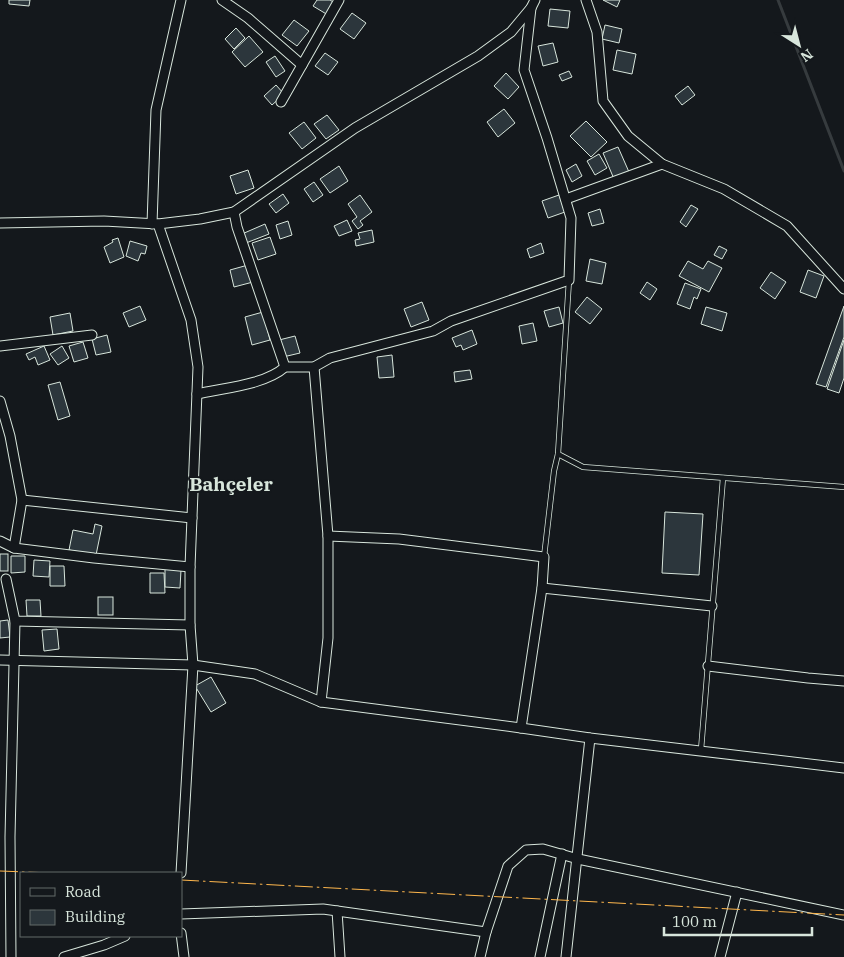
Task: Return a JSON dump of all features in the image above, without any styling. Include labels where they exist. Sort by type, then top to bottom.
[{"type":"street","points":[[180,872],[192,665],[190,567],[198,367],[190,320],[155,224],[156,110],[181,0]]},
{"type":"street","points":[[222,0],[248,18],[302,65]]},
{"type":"street","points":[[281,102],[339,0]]},
{"type":"street","points":[[586,0],[596,32],[603,101],[628,136],[662,164],[724,189],[787,226],[844,289]]},
{"type":"street","points":[[0,223],[104,221],[155,224],[200,219],[234,212],[355,128],[478,56],[511,32],[533,4]]},
{"type":"street","points":[[197,394],[259,380],[280,372],[285,367],[314,367],[330,358],[433,331],[451,321],[569,280],[572,218],[524,70],[533,4]]},
{"type":"street","points":[[566,199],[662,164]]},
{"type":"street","points":[[234,212],[237,227],[285,367]]},
{"type":"street","points":[[0,346],[92,334]]},
{"type":"street","points":[[314,367],[328,536],[328,638],[321,702]]},
{"type":"street","points":[[0,401],[10,436],[22,500],[14,548]]},
{"type":"street","points":[[22,500],[192,518]]},
{"type":"street","points":[[328,536],[399,539],[544,557],[542,588],[521,728]]},
{"type":"street","points":[[0,541],[14,548],[190,567]]},
{"type":"street","points":[[0,956],[9,957],[15,659],[15,621],[6,579]]},
{"type":"street","points":[[542,588],[712,606]]},
{"type":"street","points":[[15,621],[190,625]]},
{"type":"street","points":[[0,660],[192,665],[255,674],[321,702],[590,738],[844,768]]},
{"type":"street","points":[[708,666],[844,681]]},
{"type":"street","points":[[566,957],[590,738]]},
{"type":"street","points":[[480,957],[486,932],[508,866],[526,850],[543,849],[578,859],[844,915]]},
{"type":"street","points":[[540,957],[562,854]]},
{"type":"street","points":[[720,957],[737,892]]},
{"type":"street","points":[[182,914],[323,909],[486,932]]},
{"type":"street","points":[[337,911],[340,957]]},
{"type":"street","points":[[64,957],[85,954],[123,937]]},
{"type":"street","points":[[182,937],[184,957]]},
{"type":"lane","points":[[544,557],[554,471],[558,454],[569,280]]},
{"type":"lane","points":[[558,454],[583,467],[844,488]]},
{"type":"lane","points":[[701,750],[723,478]]},
{"type":"building","points":[[9,0],[30,0],[29,6],[9,4]]},
{"type":"building","points":[[317,0],[330,0],[335,3],[328,15],[313,6]]},
{"type":"building","points":[[603,0],[620,0],[617,7]]},
{"type":"building","points":[[550,9],[570,11],[568,28],[548,26]]},
{"type":"building","points":[[352,13],[366,23],[354,39],[340,29]]},
{"type":"building","points":[[294,20],[309,31],[297,46],[282,35]]},
{"type":"building","points":[[605,25],[622,29],[619,43],[602,39]]},
{"type":"building","points":[[236,28],[245,38],[234,49],[225,39]]},
{"type":"building","points":[[249,36],[263,52],[245,67],[232,52]]},
{"type":"building","points":[[553,43],[558,62],[543,66],[538,46]]},
{"type":"building","points":[[617,50],[636,54],[632,74],[613,70]]},
{"type":"building","points":[[325,53],[338,62],[328,75],[315,66]]},
{"type":"building","points":[[275,56],[285,71],[276,77],[266,62]]},
{"type":"building","points":[[569,71],[572,77],[562,81],[559,75]]},
{"type":"building","points":[[506,73],[519,87],[508,99],[494,86]]},
{"type":"building","points":[[276,85],[284,94],[272,105],[264,96]]},
{"type":"building","points":[[688,86],[695,95],[682,105],[675,96]]},
{"type":"building","points":[[504,109],[515,123],[498,137],[487,122]]},
{"type":"building","points":[[327,115],[339,130],[326,139],[314,124]]},
{"type":"building","points":[[586,121],[607,142],[591,157],[570,136]]},
{"type":"building","points":[[304,122],[316,138],[302,149],[289,133]]},
{"type":"building","points":[[618,147],[629,172],[614,179],[603,153]]},
{"type":"building","points":[[599,154],[607,168],[595,175],[587,161]]},
{"type":"building","points":[[576,164],[582,176],[572,182],[566,170]]},
{"type":"building","points":[[339,166],[348,181],[330,193],[320,179]]},
{"type":"building","points":[[248,170],[254,188],[236,194],[230,176]]},
{"type":"building","points":[[314,182],[323,195],[313,202],[304,189]]},
{"type":"building","points":[[283,194],[289,203],[276,213],[269,204]]},
{"type":"building","points":[[360,195],[372,212],[360,221],[363,225],[358,229],[352,221],[357,217],[348,204]]},
{"type":"building","points":[[559,195],[565,212],[548,218],[542,201]]},
{"type":"building","points":[[691,205],[698,209],[686,227],[680,222]]},
{"type":"building","points":[[600,209],[604,223],[592,226],[588,213]]},
{"type":"building","points":[[347,220],[352,231],[339,236],[334,226]]},
{"type":"building","points":[[288,221],[292,235],[280,239],[276,225]]},
{"type":"building","points":[[265,224],[269,234],[246,243],[242,234]]},
{"type":"building","points":[[372,230],[374,242],[356,246],[355,240],[360,239],[358,233]]},
{"type":"building","points":[[270,237],[276,254],[258,260],[252,243]]},
{"type":"building","points":[[118,238],[124,257],[110,263],[104,247],[113,242],[112,240]]},
{"type":"building","points":[[130,241],[147,246],[145,254],[141,253],[138,261],[126,256]]},
{"type":"building","points":[[541,243],[544,253],[530,258],[527,249]]},
{"type":"building","points":[[719,246],[727,250],[722,259],[714,255]]},
{"type":"building","points":[[590,259],[606,263],[602,284],[586,281]]},
{"type":"building","points":[[688,261],[703,269],[708,261],[722,268],[709,292],[679,276]]},
{"type":"building","points":[[248,265],[253,282],[234,287],[230,270]]},
{"type":"building","points":[[808,270],[824,276],[816,298],[800,292]]},
{"type":"building","points":[[771,272],[786,282],[775,299],[760,288]]},
{"type":"building","points":[[647,282],[657,289],[650,300],[640,293]]},
{"type":"building","points":[[685,283],[701,289],[697,299],[694,297],[690,309],[677,304]]},
{"type":"building","points":[[587,297],[602,309],[590,324],[575,312]]},
{"type":"building","points":[[422,302],[429,320],[411,327],[404,309]]},
{"type":"building","points":[[140,306],[146,320],[129,327],[123,313]]},
{"type":"building","points":[[844,306],[844,337],[826,387],[816,384]]},
{"type":"building","points":[[559,307],[563,323],[549,327],[544,311]]},
{"type":"building","points":[[706,307],[727,313],[722,331],[701,324]]},
{"type":"building","points":[[263,312],[270,340],[252,345],[245,317]]},
{"type":"building","points":[[70,313],[73,331],[53,335],[50,317]]},
{"type":"building","points":[[533,323],[537,341],[522,344],[519,326]]},
{"type":"building","points":[[472,330],[477,344],[463,350],[461,345],[456,347],[452,338]]},
{"type":"building","points":[[107,335],[111,352],[96,355],[92,339]]},
{"type":"building","points":[[295,336],[300,353],[283,357],[279,340]]},
{"type":"building","points":[[844,340],[844,378],[839,393],[827,389]]},
{"type":"building","points":[[83,342],[88,358],[74,362],[69,346]]},
{"type":"building","points":[[44,346],[50,360],[38,365],[35,357],[29,360],[26,354]]},
{"type":"building","points":[[62,346],[69,358],[58,365],[50,354]]},
{"type":"building","points":[[392,355],[394,377],[379,378],[377,357]]},
{"type":"building","points":[[470,370],[472,379],[455,382],[454,372]]},
{"type":"building","points":[[60,382],[70,416],[58,420],[48,385]]},
{"type":"building","points":[[665,512],[703,514],[699,575],[662,573]]},
{"type":"building","points":[[95,524],[102,526],[96,555],[69,550],[73,530],[93,534]]},
{"type":"building","points":[[0,554],[8,554],[8,571],[0,571]]},
{"type":"building","points":[[11,556],[25,556],[25,572],[11,573]]},
{"type":"building","points":[[34,560],[50,561],[49,577],[33,576]]},
{"type":"building","points":[[50,566],[64,566],[65,586],[50,586]]},
{"type":"building","points":[[165,569],[181,570],[180,588],[165,587]]},
{"type":"building","points":[[150,573],[164,573],[165,593],[150,593]]},
{"type":"building","points":[[98,597],[113,597],[113,615],[98,615]]},
{"type":"building","points":[[26,600],[40,600],[41,616],[27,616]]},
{"type":"building","points":[[8,620],[10,637],[0,638],[0,621]]},
{"type":"building","points":[[57,629],[59,649],[44,651],[42,630]]},
{"type":"building","points":[[211,677],[226,703],[211,712],[195,686]]},
{"type":"waterway","points":[[778,0],[844,171]]},
{"type":"power","points":[[0,871],[26,872]]},
{"type":"power","points":[[182,880],[844,915]]},
{"type":"district","name":"Bahçeler","points":[[231,484]]}]
